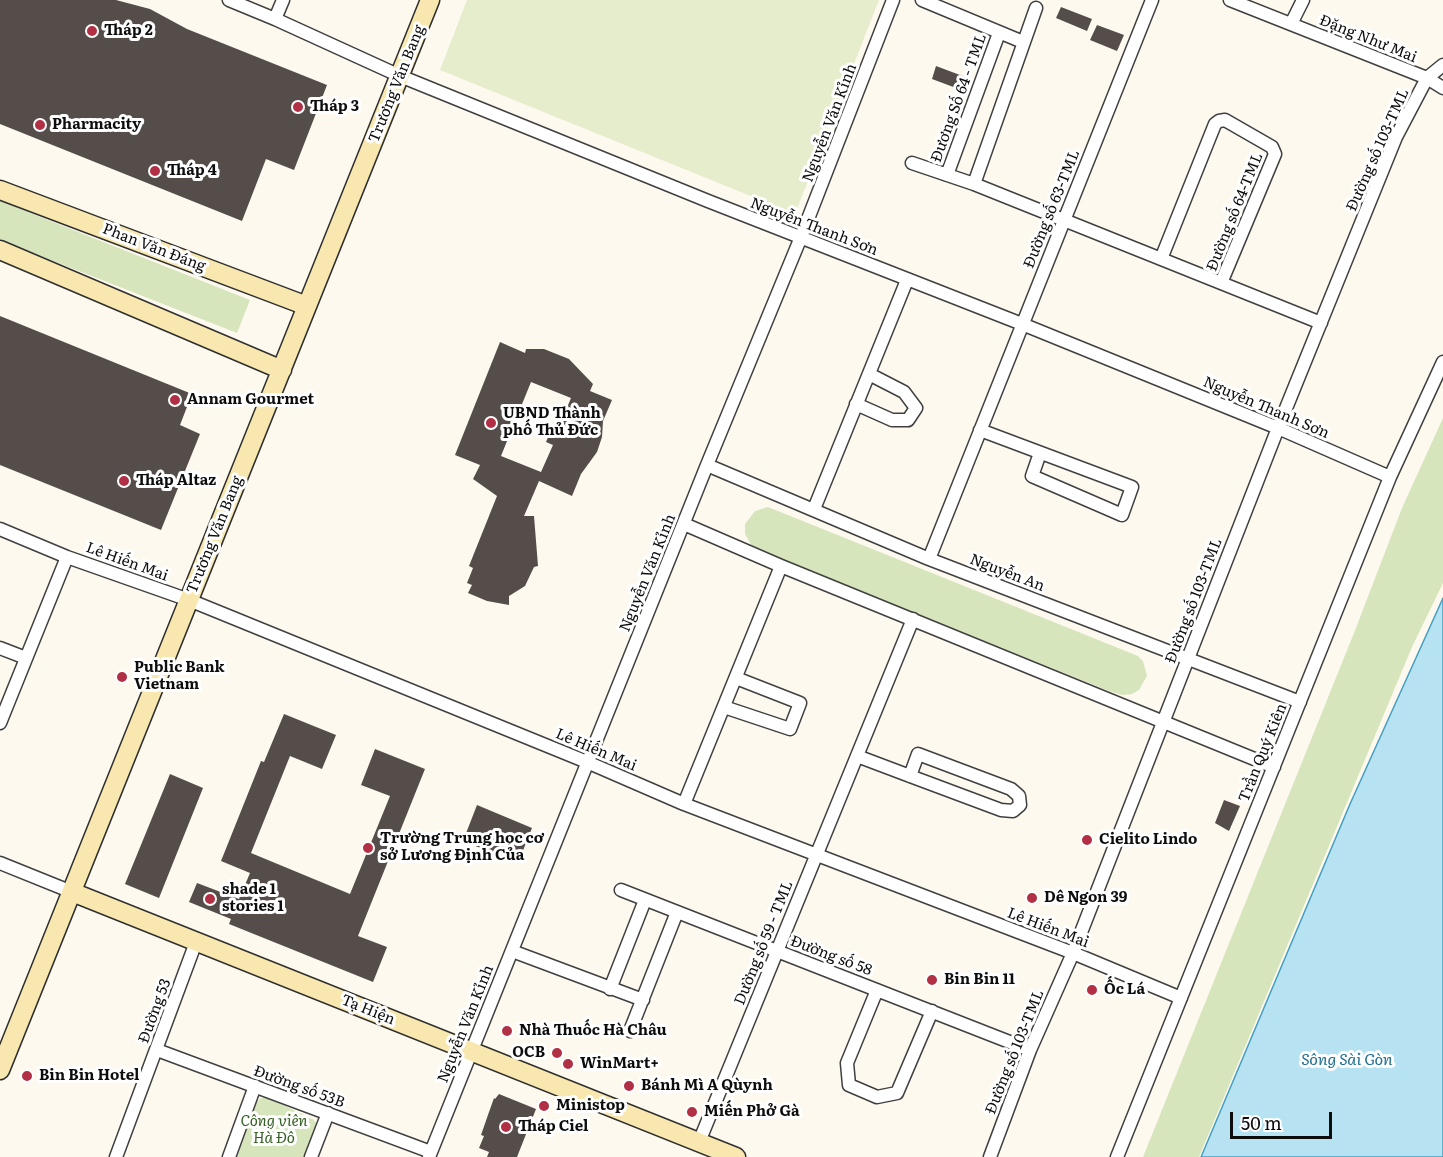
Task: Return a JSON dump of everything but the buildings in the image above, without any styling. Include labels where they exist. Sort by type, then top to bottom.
[{"type":"street","name":"Nguyễn Thanh Sơn","points":[[230,0],[400,76],[1022,324],[1278,428],[1390,477]]},
{"type":"street","points":[[275,19],[283,0]]},
{"type":"street","name":"Trương Văn Bang","points":[[0,1070],[430,0]]},
{"type":"street","name":"Nguyễn Văn Kỉnh","points":[[430,1154],[801,237],[893,0]]},
{"type":"street","name":"Đương Số 64 - TML","points":[[922,0],[1023,42]]},
{"type":"street","name":"Đường số 63-TML","points":[[929,559],[1152,0]]},
{"type":"street","name":"Đặng Như Mai","points":[[1230,0],[1427,78]]},
{"type":"street","points":[[1291,24],[1303,0]]},
{"type":"street","points":[[974,184],[1036,8]]},
{"type":"street","name":"Đương Số 64 - TML","points":[[947,175],[999,33]]},
{"type":"street","name":"Đường số 103-TML","points":[[990,1157],[1030,1050],[1073,953],[1278,428],[1396,137],[1427,78],[1443,65]]},
{"type":"street","points":[[1427,78],[1443,87]]},
{"type":"street","name":"Đường số 64-TML","points":[[1161,259],[1214,128],[1219,121],[1225,120],[1272,147],[1275,154],[1221,283]]},
{"type":"street","name":"Đường số 64-TML","points":[[912,164],[974,184],[1321,323]]},
{"type":"street","name":"Phan Văn Đáng","points":[[0,190],[307,306]]},
{"type":"street","points":[[0,250],[282,370]]},
{"type":"street","points":[[814,509],[907,280]]},
{"type":"street","name":"Trần Quý Kiên","points":[[1117,1157],[1390,477],[1443,362]]},
{"type":"street","points":[[856,404],[892,420],[908,420],[916,408],[904,392],[869,374]]},
{"type":"street","points":[[980,430],[1132,487],[1122,515],[1032,476],[1040,453]]},
{"type":"street","name":"Nguyễn An","points":[[707,465],[929,559],[1300,702]]},
{"type":"street","points":[[684,524],[913,620],[1274,766]]},
{"type":"street","name":"Lê Hiến Mai","points":[[0,529],[67,557],[189,600],[587,762],[684,804],[1073,953],[1181,998]]},
{"type":"street","points":[[0,723],[67,557]]},
{"type":"street","points":[[684,804],[782,566]]},
{"type":"street","name":"Dường số 59 - TML","points":[[699,1142],[913,620]]},
{"type":"street","points":[[0,648],[27,658]]},
{"type":"street","points":[[724,707],[790,729],[801,703],[736,678]]},
{"type":"street","points":[[857,756],[910,776],[1001,810],[1013,811],[1020,805],[1019,796],[1011,789],[918,753],[910,776]]},
{"type":"street","name":"Tạ Hiện","points":[[0,863],[736,1157]]},
{"type":"street","name":"Đường số 58","points":[[621,890],[1030,1050]]},
{"type":"street","points":[[610,989],[645,900]]},
{"type":"street","points":[[630,1031],[677,912]]},
{"type":"street","name":"Đường 53","points":[[116,1157],[196,942]]},
{"type":"street","points":[[513,951],[643,1000]]},
{"type":"street","points":[[877,990],[847,1064],[849,1086],[877,1097],[897,1093],[932,1011]]},
{"type":"street","name":"Đường số 53B","points":[[157,1050],[328,1113],[430,1154]]},
{"type":"street","points":[[229,1157],[255,1086]]},
{"type":"street","points":[[312,1157],[328,1113]]},
{"type":"green space","points":[[467,0],[879,0],[795,214],[440,70]]},
{"type":"green space","points":[[0,201],[250,300],[237,333],[0,240]]},
{"type":"green space","points":[[1443,418],[1443,583],[1412,647],[1199,1157],[1143,1157],[1402,508]]},
{"type":"green space","points":[[768,507],[1138,656],[1143,661],[1147,676],[1139,690],[1132,694],[1122,695],[1109,691],[753,548],[745,534],[745,524],[755,511]]},
{"type":"green space","name":"Công viên Hà Đô","points":[[261,1098],[269,1098],[314,1120],[318,1126],[304,1157],[234,1157],[257,1102]]},
{"type":"water","name":"Sông Sài Gòn","points":[[1443,598],[1443,1157],[1201,1157],[1350,804]]},
{"type":"place","name":"Tháp 2","points":[[92,31]]},
{"type":"place","name":"Tháp 3","points":[[298,107]]},
{"type":"place","name":"Pharmacity","points":[[40,125]]},
{"type":"place","name":"Tháp 4","points":[[155,171]]},
{"type":"place","name":"Annam Gourmet","points":[[175,400]]},
{"type":"place","name":"UBND Thành phố Thủ Đức","points":[[491,423]]},
{"type":"place","name":"Tháp Altaz","points":[[124,481]]},
{"type":"place","name":"Public Bank Vietnam","points":[[122,677]]},
{"type":"place","name":"Cielito Lindo","points":[[1087,840]]},
{"type":"place","name":"Trường Trung học cơ sở Lương Định Của","points":[[368,848]]},
{"type":"place","name":"Dê Ngon 39","points":[[1032,898]]},
{"type":"place","name":"shade 1 stories 1","points":[[210,899]]},
{"type":"place","name":"Bin Bin 11","points":[[932,980]]},
{"type":"place","name":"Ốc Lá","points":[[1092,990]]},
{"type":"place","name":"Nhà Thuốc Hà Châu","points":[[507,1031]]},
{"type":"place","name":"OCB","points":[[557,1053]]},
{"type":"place","name":"WinMart+","points":[[568,1064]]},
{"type":"place","name":"Bin Bin Hotel","points":[[27,1076]]},
{"type":"place","name":"Bánh Mì A Qùynh","points":[[629,1086]]},
{"type":"place","name":"Ministop","points":[[544,1106]]},
{"type":"place","name":"Miến Phở Gà","points":[[692,1112]]},
{"type":"place","name":"Tháp Ciel","points":[[506,1127]]}]
